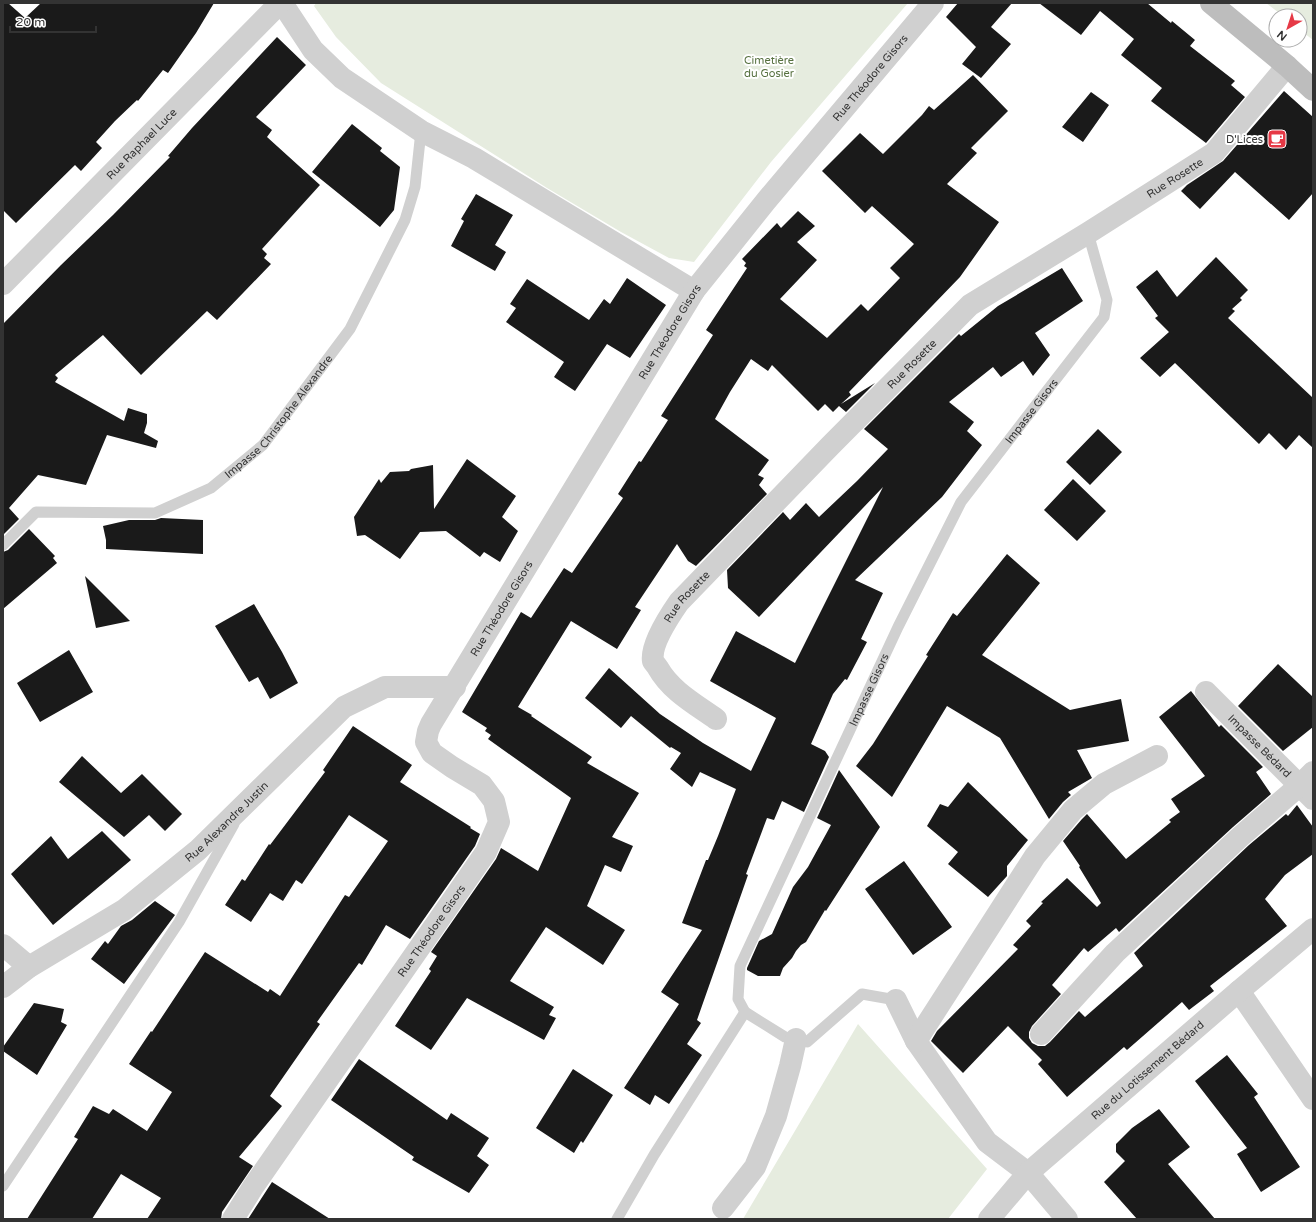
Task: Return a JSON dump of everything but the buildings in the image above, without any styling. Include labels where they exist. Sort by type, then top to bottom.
[{"type":"main road","points":[[1211,3],[1287,66],[1313,90]]},
{"type":"street","points":[[281,3],[313,50],[342,78],[421,131],[474,158],[694,291]]},
{"type":"street","name":"Rue Raphael Luce","points":[[3,284],[281,3]]},
{"type":"street","name":"Rue Théodore Gisors","points":[[233,1219],[258,1180],[486,852],[499,822],[494,801],[482,785],[432,753],[426,742],[431,724],[455,687],[694,291],[766,202],[933,3]]},
{"type":"street","name":"Rue Rosette","points":[[716,719],[680,694],[663,676],[653,661],[655,646],[666,622],[679,602],[830,446],[970,305],[1088,233],[1214,152],[1287,66]]},
{"type":"street","name":"Rue Alexandre Justin","points":[[3,987],[29,967],[124,910],[198,850],[344,707],[385,687],[455,687]]},
{"type":"street","name":"Impasse Bédard","points":[[1206,692],[1308,786]]},
{"type":"street","points":[[916,1041],[1035,856],[1073,810],[1104,784],[1157,756]]},
{"type":"street","points":[[1041,1034],[1115,953],[1230,846],[1308,786]]},
{"type":"street","name":"Rue du Lotissement Bédard","points":[[989,1219],[1028,1173],[1313,929]]},
{"type":"street","points":[[3,945],[29,967]]},
{"type":"street","points":[[1239,991],[1312,1099]]},
{"type":"street","points":[[896,1000],[916,1041],[987,1142],[1028,1173],[1067,1219]]},
{"type":"street","points":[[723,1208],[755,1167],[776,1116],[796,1039]]},
{"type":"lane","name":"Impasse Christophe Alexandre","points":[[3,545],[36,512],[155,513],[211,488],[263,445],[350,329],[402,227],[415,186],[421,131]]},
{"type":"lane","name":"Impasse Gisors","points":[[745,1012],[738,1000],[740,966],[898,627],[961,502],[1104,317],[1107,300],[1088,233]]},
{"type":"lane","points":[[3,1186],[179,922],[246,804]]},
{"type":"lane","points":[[617,1219],[654,1154],[745,1012],[785,1037],[807,1042],[862,994],[896,1000]]},
{"type":"green space","name":"Cimetière du Gosier","points":[[316,3],[908,3],[771,162],[694,262],[669,258],[621,232],[547,188],[381,83],[336,37],[314,6]]},
{"type":"green space","points":[[1266,3],[1313,3],[1313,40],[1308,36],[1308,8],[1273,8]]},
{"type":"green space","points":[[858,1024],[987,1169],[948,1219],[743,1219]]},
{"type":"place","name":"D'Lices","points":[[1277,139]]}]
